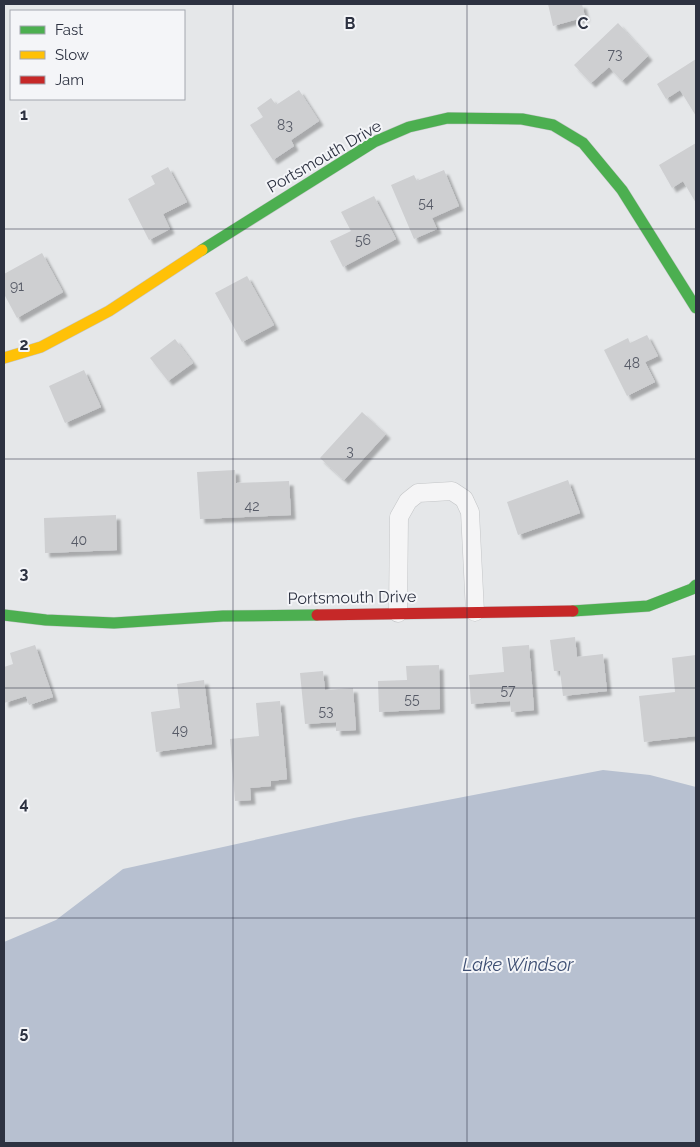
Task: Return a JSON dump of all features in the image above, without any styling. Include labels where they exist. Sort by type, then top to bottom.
[{"type":"street","name":"Portsmouth Drive","points":[[4,358],[41,347],[109,311],[264,209],[374,142],[409,127],[448,118],[522,119],[553,126],[583,142],[622,190],[696,308]]},
{"type":"street","points":[[398,613],[399,517],[408,501],[418,493],[452,491],[464,499],[470,512],[475,612]]},
{"type":"street","name":"Portsmouth Drive","points":[[4,615],[46,620],[114,623],[223,616],[566,611],[648,606],[692,589],[696,584]]},
{"type":"water","name":"Lake Windsor","points":[[603,770],[650,775],[696,787],[696,1143],[4,1143],[4,942],[56,920],[123,869],[354,818]]},
{"type":"building","points":[[548,4],[582,4],[585,17],[553,26]]},
{"type":"building","points":[[618,23],[648,56],[622,81],[609,67],[591,83],[574,65]]},
{"type":"building","points":[[696,59],[696,116],[680,90],[666,99],[657,84]]},
{"type":"building","points":[[299,90],[319,121],[291,140],[294,146],[273,160],[250,125],[263,117],[257,108],[271,98],[276,105]]},
{"type":"building","points":[[696,143],[696,203],[683,181],[672,188],[659,165]]},
{"type":"building","points":[[168,167],[187,202],[163,214],[170,229],[149,240],[128,199],[155,184],[151,176]]},
{"type":"building","points":[[444,170],[459,206],[432,218],[437,229],[414,239],[391,185],[414,175],[417,181]]},
{"type":"building","points":[[374,196],[396,239],[343,267],[330,241],[351,231],[341,212]]},
{"type":"building","points":[[42,253],[63,292],[17,318],[4,294],[4,274]]},
{"type":"building","points":[[247,276],[274,325],[242,342],[215,293]]},
{"type":"building","points":[[647,335],[658,356],[645,362],[655,382],[627,396],[604,350],[628,338],[630,343]]},
{"type":"building","points":[[175,339],[193,363],[168,381],[150,358]]},
{"type":"building","points":[[84,370],[101,407],[65,423],[49,386]]},
{"type":"building","points":[[362,412],[386,434],[344,480],[320,458]]},
{"type":"building","points":[[235,470],[236,483],[289,481],[291,515],[200,519],[197,472]]},
{"type":"building","points":[[568,480],[580,513],[518,535],[507,502]]},
{"type":"building","points":[[116,515],[117,550],[45,553],[44,518]]},
{"type":"building","points":[[575,637],[577,657],[603,654],[607,691],[563,696],[560,671],[554,671],[550,640]]},
{"type":"building","points":[[35,645],[53,697],[29,705],[26,696],[4,703],[4,667],[13,664],[10,653]]},
{"type":"building","points":[[529,645],[534,710],[511,712],[510,701],[471,704],[469,675],[504,672],[502,647]]},
{"type":"building","points":[[696,655],[696,736],[644,742],[639,696],[675,692],[672,658]]},
{"type":"building","points":[[439,665],[440,709],[379,712],[378,681],[407,680],[406,666]]},
{"type":"building","points":[[323,671],[325,690],[353,688],[356,730],[336,731],[336,722],[305,724],[300,673]]},
{"type":"building","points":[[204,680],[212,744],[156,752],[151,712],[180,708],[177,684]]},
{"type":"building","points":[[280,701],[287,779],[271,781],[271,786],[250,788],[251,800],[235,801],[230,739],[259,736],[256,703]]},
{"type":"traffic: fast","points":[[202,250],[374,142],[409,127],[448,118],[522,119],[553,125],[583,143],[622,190],[696,308]]},
{"type":"traffic: fast","points":[[573,611],[648,606],[692,589],[696,585]]},
{"type":"traffic: fast","points":[[4,615],[46,620],[114,623],[223,616],[317,615]]},
{"type":"traffic: slow","points":[[4,358],[41,347],[109,311],[202,250]]},
{"type":"traffic: jam","points":[[317,615],[573,611]]}]
